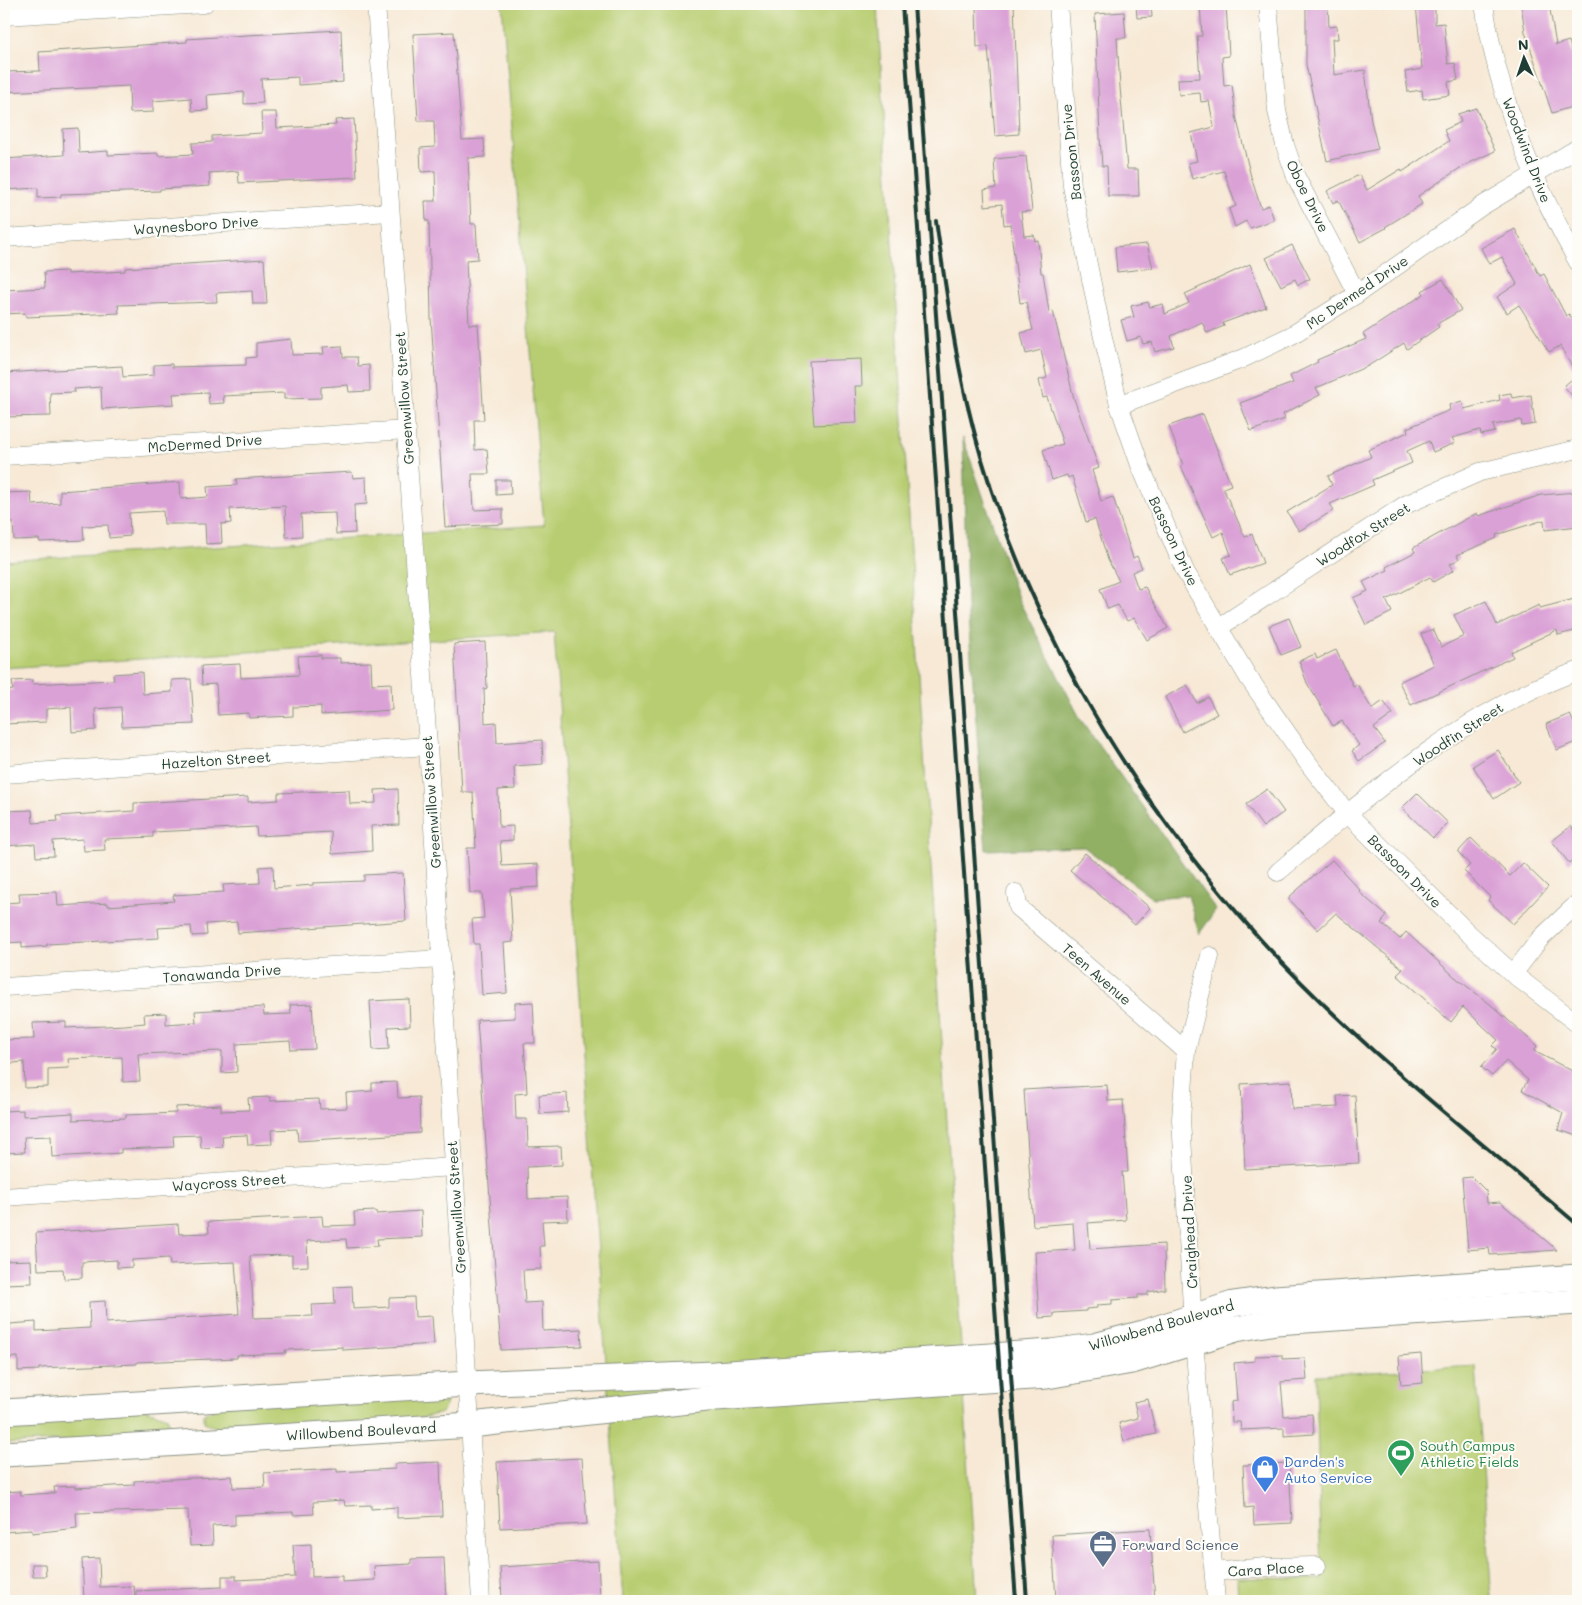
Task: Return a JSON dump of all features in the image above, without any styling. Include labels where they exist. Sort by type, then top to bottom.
[{"type":"main road","name":"Willowbend Boulevard","points":[[4,1454],[471,1425],[716,1398],[1047,1376],[1132,1361],[1236,1329],[1276,1322],[1307,1308],[1432,1287],[1578,1277]]},
{"type":"main road","points":[[1432,1287],[1433,1312]]},
{"type":"main road","name":"Willowbend Boulevard","points":[[4,1412],[468,1384],[714,1374],[1052,1352],[1094,1346],[1135,1336],[1233,1304],[1433,1312],[1578,1302]]},
{"type":"main road","points":[[714,1374],[716,1398]]},
{"type":"main road","points":[[471,1425],[482,1401],[514,1393],[551,1389],[583,1379]]},
{"type":"main road","points":[[184,1400],[188,1442]]},
{"type":"street","points":[[4,16],[204,4]]},
{"type":"street","name":"Greenwillow Street","points":[[376,4],[389,212],[407,430],[428,746],[481,1601]]},
{"type":"street","name":"Bassoon Drive","points":[[1058,4],[1072,186],[1102,333],[1119,405],[1140,465],[1185,571],[1248,677],[1308,763],[1347,813],[1467,932],[1513,974],[1578,1024]]},
{"type":"street","name":"Oboe Drive","points":[[1268,4],[1276,111],[1284,145],[1296,177],[1357,294]]},
{"type":"street","name":"Woodwind Drive","points":[[1484,4],[1498,72],[1516,128],[1552,213],[1578,262]]},
{"type":"street","name":"Mc Dermed Drive","points":[[1119,405],[1250,355],[1292,335],[1357,294],[1482,206],[1578,148]]},
{"type":"street","name":"Waynesboro Drive","points":[[4,238],[389,212]]},
{"type":"street","name":"McDermed Drive","points":[[4,456],[407,430]]},
{"type":"street","name":"Woodfox Street","points":[[1218,628],[1405,505],[1480,472],[1578,449]]},
{"type":"street","name":"Woodfin Street","points":[[1347,813],[1438,746],[1498,707],[1578,672]]},
{"type":"street","name":"Hazelton Street","points":[[4,774],[428,746]]},
{"type":"street","points":[[1278,872],[1347,813]]},
{"type":"street","name":"Teen Avenue","points":[[1016,892],[1018,907],[1186,1051]]},
{"type":"street","points":[[1513,974],[1539,940],[1578,903]]},
{"type":"street","name":"Craighead Drive","points":[[1210,956],[1186,1051],[1181,1119],[1194,1341],[1216,1601]]},
{"type":"street","name":"Tonawanda Drive","points":[[4,988],[441,960]]},
{"type":"street","name":"Waycross Street","points":[[4,1197],[454,1167]]},
{"type":"street","name":"Cara Place","points":[[1214,1572],[1265,1567],[1317,1566]]},
{"type":"green space","points":[[502,4],[877,4],[977,1601],[623,1601],[554,632],[4,668],[4,561],[544,525]]},
{"type":"green space","points":[[963,438],[1019,601],[1081,720],[1216,910],[1199,934],[1188,895],[1153,898],[1084,847],[986,850],[967,605]]},
{"type":"green space","name":"South Campus Athletic Fields","points":[[1476,1366],[1492,1601],[1238,1601],[1237,1578],[1321,1579],[1316,1375]]},
{"type":"green space","points":[[434,1394],[447,1403],[442,1413],[416,1419],[226,1432],[204,1422],[204,1414],[220,1405]]},
{"type":"green space","points":[[145,1409],[167,1417],[169,1425],[143,1436],[4,1444],[4,1419]]},
{"type":"building","points":[[976,4],[1014,4],[1019,134],[995,136],[988,46],[977,47]]},
{"type":"building","points":[[1136,4],[1151,4],[1152,17],[1137,18]]},
{"type":"building","points":[[1200,4],[1226,4],[1229,56],[1222,57],[1224,86],[1232,85],[1236,116],[1251,177],[1261,208],[1269,205],[1274,220],[1250,228],[1246,221],[1235,227],[1229,209],[1236,206],[1224,171],[1192,179],[1188,163],[1197,161],[1191,133],[1214,127],[1209,101],[1201,102],[1200,93],[1179,95],[1178,79],[1200,78],[1197,36],[1202,36]]},
{"type":"building","points":[[1306,4],[1328,4],[1329,27],[1337,26],[1338,39],[1332,39],[1334,75],[1365,70],[1371,121],[1378,149],[1327,161],[1306,65]]},
{"type":"building","points":[[1416,4],[1435,4],[1435,24],[1444,23],[1448,64],[1455,63],[1458,80],[1448,82],[1450,95],[1423,99],[1422,90],[1408,92],[1405,72],[1422,69]]},
{"type":"building","points":[[1521,4],[1549,4],[1556,45],[1569,41],[1578,76],[1578,105],[1552,113],[1525,32]]},
{"type":"building","points":[[1124,12],[1126,38],[1117,38],[1120,87],[1127,169],[1138,169],[1139,196],[1108,196],[1107,166],[1102,166],[1100,138],[1095,14]]},
{"type":"building","points":[[341,30],[343,82],[298,85],[298,77],[261,79],[263,103],[244,104],[244,92],[207,95],[208,110],[192,111],[191,98],[153,101],[153,112],[130,113],[129,86],[4,92],[4,72],[40,71],[39,52],[187,42],[187,39]]},
{"type":"building","points":[[454,32],[462,140],[484,139],[485,157],[468,158],[471,224],[476,224],[478,259],[466,260],[469,325],[478,324],[484,420],[474,420],[475,450],[487,449],[489,474],[472,474],[474,510],[503,509],[503,524],[445,527],[431,318],[429,221],[426,221],[425,201],[436,201],[435,171],[421,172],[420,148],[435,147],[434,121],[418,121],[413,34]]},
{"type":"building","points":[[1476,108],[1495,151],[1463,166],[1418,196],[1422,204],[1386,228],[1360,242],[1338,200],[1333,203],[1327,191],[1359,175],[1367,190],[1401,169],[1402,172],[1449,141],[1444,130],[1461,122],[1458,114]]},
{"type":"building","points":[[261,112],[276,112],[277,128],[336,125],[335,120],[354,119],[357,177],[239,183],[238,171],[209,173],[210,186],[160,189],[160,191],[61,194],[61,197],[38,198],[38,188],[4,190],[4,159],[64,155],[63,129],[78,128],[79,153],[108,151],[108,155],[158,153],[158,156],[193,154],[192,143],[212,142],[212,136],[262,133]]},
{"type":"building","points":[[1026,156],[1032,211],[1021,212],[1024,236],[1034,235],[1035,241],[1038,240],[1041,273],[1043,273],[1049,312],[1053,311],[1074,399],[1099,468],[1092,470],[1101,501],[1113,497],[1133,558],[1137,556],[1142,568],[1132,572],[1138,589],[1145,587],[1168,628],[1147,640],[1134,618],[1127,621],[1118,605],[1108,609],[1100,589],[1119,581],[1108,560],[1095,519],[1086,522],[1072,476],[1068,478],[1067,475],[1052,480],[1043,450],[1063,444],[1047,397],[1043,398],[1039,380],[1047,378],[1041,350],[1026,354],[1021,333],[1033,330],[1026,302],[1020,303],[1010,224],[1004,225],[1002,204],[985,206],[984,190],[996,188],[994,159]]},
{"type":"building","points":[[1515,229],[1540,276],[1544,274],[1566,316],[1569,314],[1578,330],[1578,403],[1564,386],[1577,375],[1560,346],[1549,352],[1519,305],[1507,313],[1497,297],[1517,284],[1502,257],[1489,264],[1481,248]]},
{"type":"building","points":[[1147,244],[1153,268],[1117,272],[1115,247]]},
{"type":"building","points":[[1292,245],[1310,279],[1298,285],[1295,279],[1281,286],[1266,258]]},
{"type":"building","points":[[264,259],[267,304],[253,304],[252,291],[216,293],[217,302],[118,305],[119,313],[26,317],[25,313],[4,314],[4,290],[45,288],[44,272],[67,271],[67,274],[125,271],[125,268]]},
{"type":"building","points":[[1250,264],[1266,307],[1223,323],[1224,326],[1207,333],[1202,322],[1171,336],[1174,347],[1155,352],[1152,342],[1143,344],[1141,337],[1127,341],[1121,320],[1134,317],[1131,306],[1148,302],[1150,307],[1163,304],[1165,314],[1189,303],[1185,294]]},
{"type":"building","points":[[1443,279],[1461,310],[1437,324],[1439,327],[1407,349],[1404,343],[1368,366],[1316,388],[1320,395],[1283,414],[1285,419],[1251,431],[1240,403],[1293,383],[1290,376],[1318,362],[1317,360],[1366,339],[1363,334],[1424,294],[1422,291]]},
{"type":"building","points":[[291,339],[292,355],[324,354],[323,347],[342,346],[343,357],[357,357],[358,366],[369,365],[370,391],[349,392],[348,385],[321,387],[321,398],[284,399],[284,393],[223,396],[224,403],[209,404],[208,392],[173,394],[174,404],[102,409],[101,387],[74,389],[75,392],[50,393],[51,416],[4,417],[4,373],[122,366],[123,377],[154,375],[154,365],[172,364],[172,367],[246,365],[246,358],[256,357],[256,343]]},
{"type":"building","points":[[861,359],[862,386],[855,386],[857,423],[814,425],[809,361]]},
{"type":"building","points":[[1511,393],[1512,398],[1531,395],[1535,424],[1522,426],[1521,420],[1493,425],[1495,432],[1481,435],[1480,430],[1452,438],[1455,443],[1433,452],[1429,441],[1407,451],[1412,463],[1372,480],[1374,485],[1330,504],[1334,510],[1299,531],[1287,512],[1332,485],[1328,476],[1371,457],[1368,450],[1408,432],[1407,428],[1450,410],[1449,405],[1462,401],[1464,409],[1500,400],[1499,395]]},
{"type":"building","points":[[1203,414],[1231,485],[1223,488],[1245,537],[1252,534],[1263,563],[1230,575],[1223,558],[1231,555],[1223,532],[1213,537],[1181,466],[1183,465],[1169,426]]},
{"type":"building","points":[[352,472],[353,478],[366,477],[367,504],[354,505],[355,533],[336,534],[335,513],[301,514],[302,536],[286,537],[285,506],[230,509],[231,523],[221,524],[222,543],[206,544],[205,524],[164,524],[163,511],[129,513],[130,536],[109,538],[108,525],[83,526],[84,540],[40,542],[39,539],[14,540],[13,522],[4,523],[4,493],[31,492],[32,505],[60,503],[60,491],[180,482],[181,499],[208,497],[207,487],[237,485],[236,479]]},
{"type":"building","points":[[496,480],[510,480],[511,494],[496,495]]},
{"type":"building","points":[[1576,492],[1578,526],[1545,530],[1544,520],[1496,535],[1497,538],[1457,555],[1459,559],[1450,564],[1454,570],[1433,582],[1430,577],[1386,600],[1392,612],[1366,625],[1353,598],[1368,591],[1363,582],[1388,570],[1386,567],[1415,552],[1413,548],[1477,513],[1478,516],[1541,495]]},
{"type":"building","points":[[1578,598],[1578,630],[1558,635],[1557,630],[1511,652],[1513,657],[1411,705],[1399,682],[1434,665],[1421,634],[1433,629],[1441,647],[1464,636],[1454,615],[1486,601],[1497,625],[1539,605],[1540,608]]},
{"type":"building","points":[[1289,618],[1301,647],[1281,655],[1269,626]]},
{"type":"building","points":[[485,642],[487,688],[484,689],[485,723],[496,722],[497,743],[542,740],[543,764],[514,766],[515,789],[498,790],[499,827],[513,826],[513,840],[500,841],[502,866],[538,864],[539,887],[510,889],[513,942],[504,943],[507,993],[482,995],[479,944],[474,944],[472,919],[484,918],[482,893],[470,893],[467,848],[476,848],[473,792],[462,792],[454,644]]},
{"type":"building","points":[[1336,650],[1353,686],[1357,684],[1372,709],[1383,701],[1393,714],[1374,728],[1385,743],[1359,761],[1352,751],[1359,745],[1342,721],[1333,726],[1307,683],[1299,661],[1315,654],[1317,659]]},
{"type":"building","points":[[321,655],[321,658],[340,658],[340,663],[371,662],[372,684],[391,683],[392,710],[321,715],[321,706],[293,707],[293,716],[249,718],[249,713],[218,715],[216,684],[202,685],[201,666],[240,664],[241,678],[299,675],[298,656]]},
{"type":"building","points":[[142,672],[143,694],[172,692],[172,680],[191,679],[194,724],[122,727],[121,707],[95,709],[96,730],[72,732],[71,707],[46,709],[46,722],[4,724],[4,691],[13,690],[12,681],[32,680],[32,684],[114,680],[113,674]]},
{"type":"building","points":[[1187,685],[1197,703],[1208,697],[1217,714],[1183,732],[1165,697]]},
{"type":"building","points":[[1570,714],[1578,733],[1578,741],[1557,750],[1546,724]]},
{"type":"building","points":[[1498,750],[1519,782],[1494,799],[1473,766]]},
{"type":"building","points":[[398,789],[399,825],[371,826],[372,851],[332,854],[331,832],[257,836],[256,827],[153,832],[153,837],[104,839],[105,850],[84,851],[83,839],[53,841],[54,856],[36,857],[35,844],[4,846],[4,811],[32,810],[33,823],[58,821],[57,816],[134,811],[134,803],[248,797],[248,802],[278,800],[278,793],[349,790],[350,804],[376,803],[375,790]]},
{"type":"building","points":[[1267,789],[1284,812],[1263,827],[1246,804]]},
{"type":"building","points":[[1417,793],[1448,823],[1433,838],[1402,808]]},
{"type":"building","points":[[1571,826],[1578,836],[1578,855],[1569,863],[1552,841]]},
{"type":"building","points":[[1471,838],[1510,876],[1523,863],[1548,887],[1513,924],[1488,900],[1490,897],[1464,871],[1470,865],[1458,852]]},
{"type":"building","points":[[1085,853],[1150,908],[1135,925],[1070,870]]},
{"type":"building","points":[[1332,860],[1360,890],[1359,892],[1387,916],[1381,923],[1400,939],[1406,932],[1455,977],[1490,1004],[1537,1046],[1534,1051],[1578,1074],[1578,1136],[1558,1130],[1563,1113],[1522,1090],[1528,1080],[1506,1061],[1492,1076],[1481,1067],[1497,1049],[1492,1046],[1498,1040],[1463,1007],[1451,1022],[1397,975],[1403,969],[1336,913],[1318,930],[1288,898]]},
{"type":"building","points":[[273,866],[274,888],[313,885],[313,883],[364,881],[364,875],[403,873],[406,921],[238,933],[237,922],[206,924],[207,935],[192,936],[191,926],[158,928],[159,938],[47,944],[47,946],[22,948],[22,942],[4,943],[4,903],[20,902],[19,893],[57,892],[58,906],[108,903],[108,906],[174,901],[173,895],[224,892],[223,885],[260,883],[259,867]]},
{"type":"building","points":[[409,999],[410,1026],[388,1027],[389,1049],[373,1050],[370,1001]]},
{"type":"building","points":[[533,1002],[535,1043],[524,1043],[527,1093],[515,1094],[516,1119],[527,1119],[528,1147],[561,1146],[562,1165],[527,1167],[528,1199],[567,1197],[568,1220],[542,1221],[544,1246],[540,1246],[541,1269],[523,1270],[525,1303],[542,1302],[543,1331],[581,1329],[582,1346],[501,1350],[477,1020],[515,1018],[515,1003]]},
{"type":"building","points":[[312,1004],[315,1049],[291,1050],[290,1041],[236,1044],[237,1072],[222,1073],[222,1051],[138,1054],[140,1081],[123,1082],[122,1057],[68,1059],[69,1068],[48,1069],[48,1087],[25,1088],[24,1062],[4,1064],[4,1040],[34,1039],[33,1023],[66,1022],[66,1028],[125,1025],[145,1023],[144,1014],[166,1013],[166,1024],[196,1022],[195,1011],[263,1007],[264,1015],[291,1014],[290,1005]]},
{"type":"building","points":[[1291,1081],[1292,1109],[1338,1107],[1337,1096],[1355,1095],[1359,1163],[1245,1169],[1241,1084]]},
{"type":"building","points":[[397,1082],[398,1098],[419,1097],[420,1133],[298,1141],[297,1129],[271,1130],[272,1144],[248,1145],[247,1135],[222,1136],[223,1147],[201,1148],[200,1135],[173,1136],[174,1147],[121,1149],[121,1153],[52,1157],[51,1136],[24,1137],[25,1152],[4,1153],[4,1111],[23,1110],[23,1116],[73,1113],[73,1120],[126,1118],[126,1115],[176,1113],[176,1107],[221,1105],[221,1111],[249,1110],[248,1098],[270,1097],[270,1101],[319,1099],[320,1109],[347,1108],[346,1093],[372,1091],[372,1083]]},
{"type":"building","points":[[1107,1085],[1108,1101],[1123,1100],[1128,1172],[1122,1172],[1126,1220],[1088,1223],[1090,1249],[1164,1244],[1165,1289],[1148,1292],[1148,1295],[1138,1295],[1138,1298],[1112,1300],[1112,1304],[1097,1305],[1097,1308],[1086,1309],[1086,1311],[1054,1313],[1054,1317],[1039,1318],[1035,1252],[1075,1250],[1073,1223],[1033,1226],[1024,1090]]},
{"type":"building","points":[[567,1093],[568,1112],[540,1114],[539,1095]]},
{"type":"building","points":[[1472,1177],[1486,1191],[1487,1203],[1500,1202],[1557,1250],[1490,1255],[1489,1248],[1468,1250],[1462,1178]]},
{"type":"building","points":[[376,1211],[376,1214],[421,1211],[422,1237],[377,1239],[378,1246],[347,1248],[346,1239],[307,1241],[308,1266],[292,1267],[292,1255],[250,1256],[254,1318],[313,1316],[312,1305],[335,1304],[334,1287],[352,1286],[353,1309],[389,1307],[389,1298],[414,1297],[415,1317],[432,1316],[434,1344],[343,1350],[343,1347],[285,1350],[286,1353],[237,1355],[237,1358],[137,1362],[137,1364],[39,1368],[39,1370],[18,1371],[18,1357],[4,1358],[4,1331],[10,1331],[10,1324],[36,1322],[36,1331],[90,1328],[89,1302],[105,1301],[106,1323],[239,1314],[235,1262],[170,1265],[169,1258],[132,1260],[132,1267],[117,1268],[117,1260],[82,1262],[82,1278],[64,1279],[63,1269],[38,1270],[36,1233],[178,1224],[179,1234],[209,1233],[208,1222],[322,1216],[323,1226],[355,1225],[354,1212]]},
{"type":"building","points":[[31,1260],[32,1283],[4,1284],[4,1261]]},
{"type":"building","points":[[1421,1354],[1423,1383],[1401,1385],[1399,1356]]},
{"type":"building","points":[[1282,1355],[1282,1359],[1305,1358],[1307,1380],[1281,1382],[1284,1416],[1312,1414],[1314,1434],[1284,1436],[1284,1428],[1241,1430],[1240,1422],[1232,1422],[1231,1402],[1237,1401],[1234,1363],[1255,1361],[1255,1356]]},
{"type":"building","points":[[1148,1399],[1156,1434],[1124,1441],[1119,1423],[1138,1418],[1134,1402]]},
{"type":"building","points":[[582,1458],[587,1524],[500,1528],[497,1462]]},
{"type":"building","points":[[440,1462],[442,1516],[397,1518],[397,1507],[371,1509],[371,1505],[345,1506],[344,1500],[313,1502],[314,1514],[293,1515],[293,1512],[235,1515],[235,1525],[212,1526],[213,1545],[190,1546],[188,1510],[76,1513],[77,1528],[32,1533],[32,1530],[4,1532],[4,1492],[20,1491],[21,1495],[55,1493],[54,1487],[75,1486],[75,1488],[134,1485],[134,1481],[232,1476],[233,1488],[265,1487],[264,1473],[337,1469],[337,1472],[395,1469],[395,1464]]},
{"type":"building","points":[[1289,1463],[1292,1523],[1254,1525],[1253,1507],[1245,1508],[1243,1465]]},
{"type":"building","name":"Forward Science","points":[[1150,1529],[1155,1600],[1056,1601],[1052,1535]]},
{"type":"building","points":[[311,1544],[312,1577],[342,1576],[342,1582],[375,1580],[374,1566],[411,1564],[411,1559],[444,1558],[446,1601],[136,1601],[136,1591],[222,1587],[222,1576],[236,1576],[236,1580],[295,1577],[293,1545]]},
{"type":"building","points":[[99,1558],[100,1587],[134,1586],[135,1601],[84,1601],[82,1559]]},
{"type":"building","points":[[598,1561],[600,1598],[532,1601],[532,1597],[502,1598],[500,1567]]},
{"type":"building","points":[[32,1564],[45,1564],[46,1576],[33,1576]]},
{"type":"railway","points":[[902,4],[1016,1601]]},
{"type":"railway","points":[[914,4],[1027,1601]]},
{"type":"railway","points":[[936,221],[962,380],[988,478],[1014,550],[1045,621],[1080,690],[1120,756],[1164,820],[1211,882],[1261,940],[1298,979],[1375,1052],[1578,1225]]},
{"type":"place","name":"South Campus Athletic Fields","points":[[1401,1477]]},
{"type":"place","name":"Darden's Auto Service","points":[[1265,1493]]},
{"type":"place","name":"Forward Science","points":[[1103,1568]]}]
